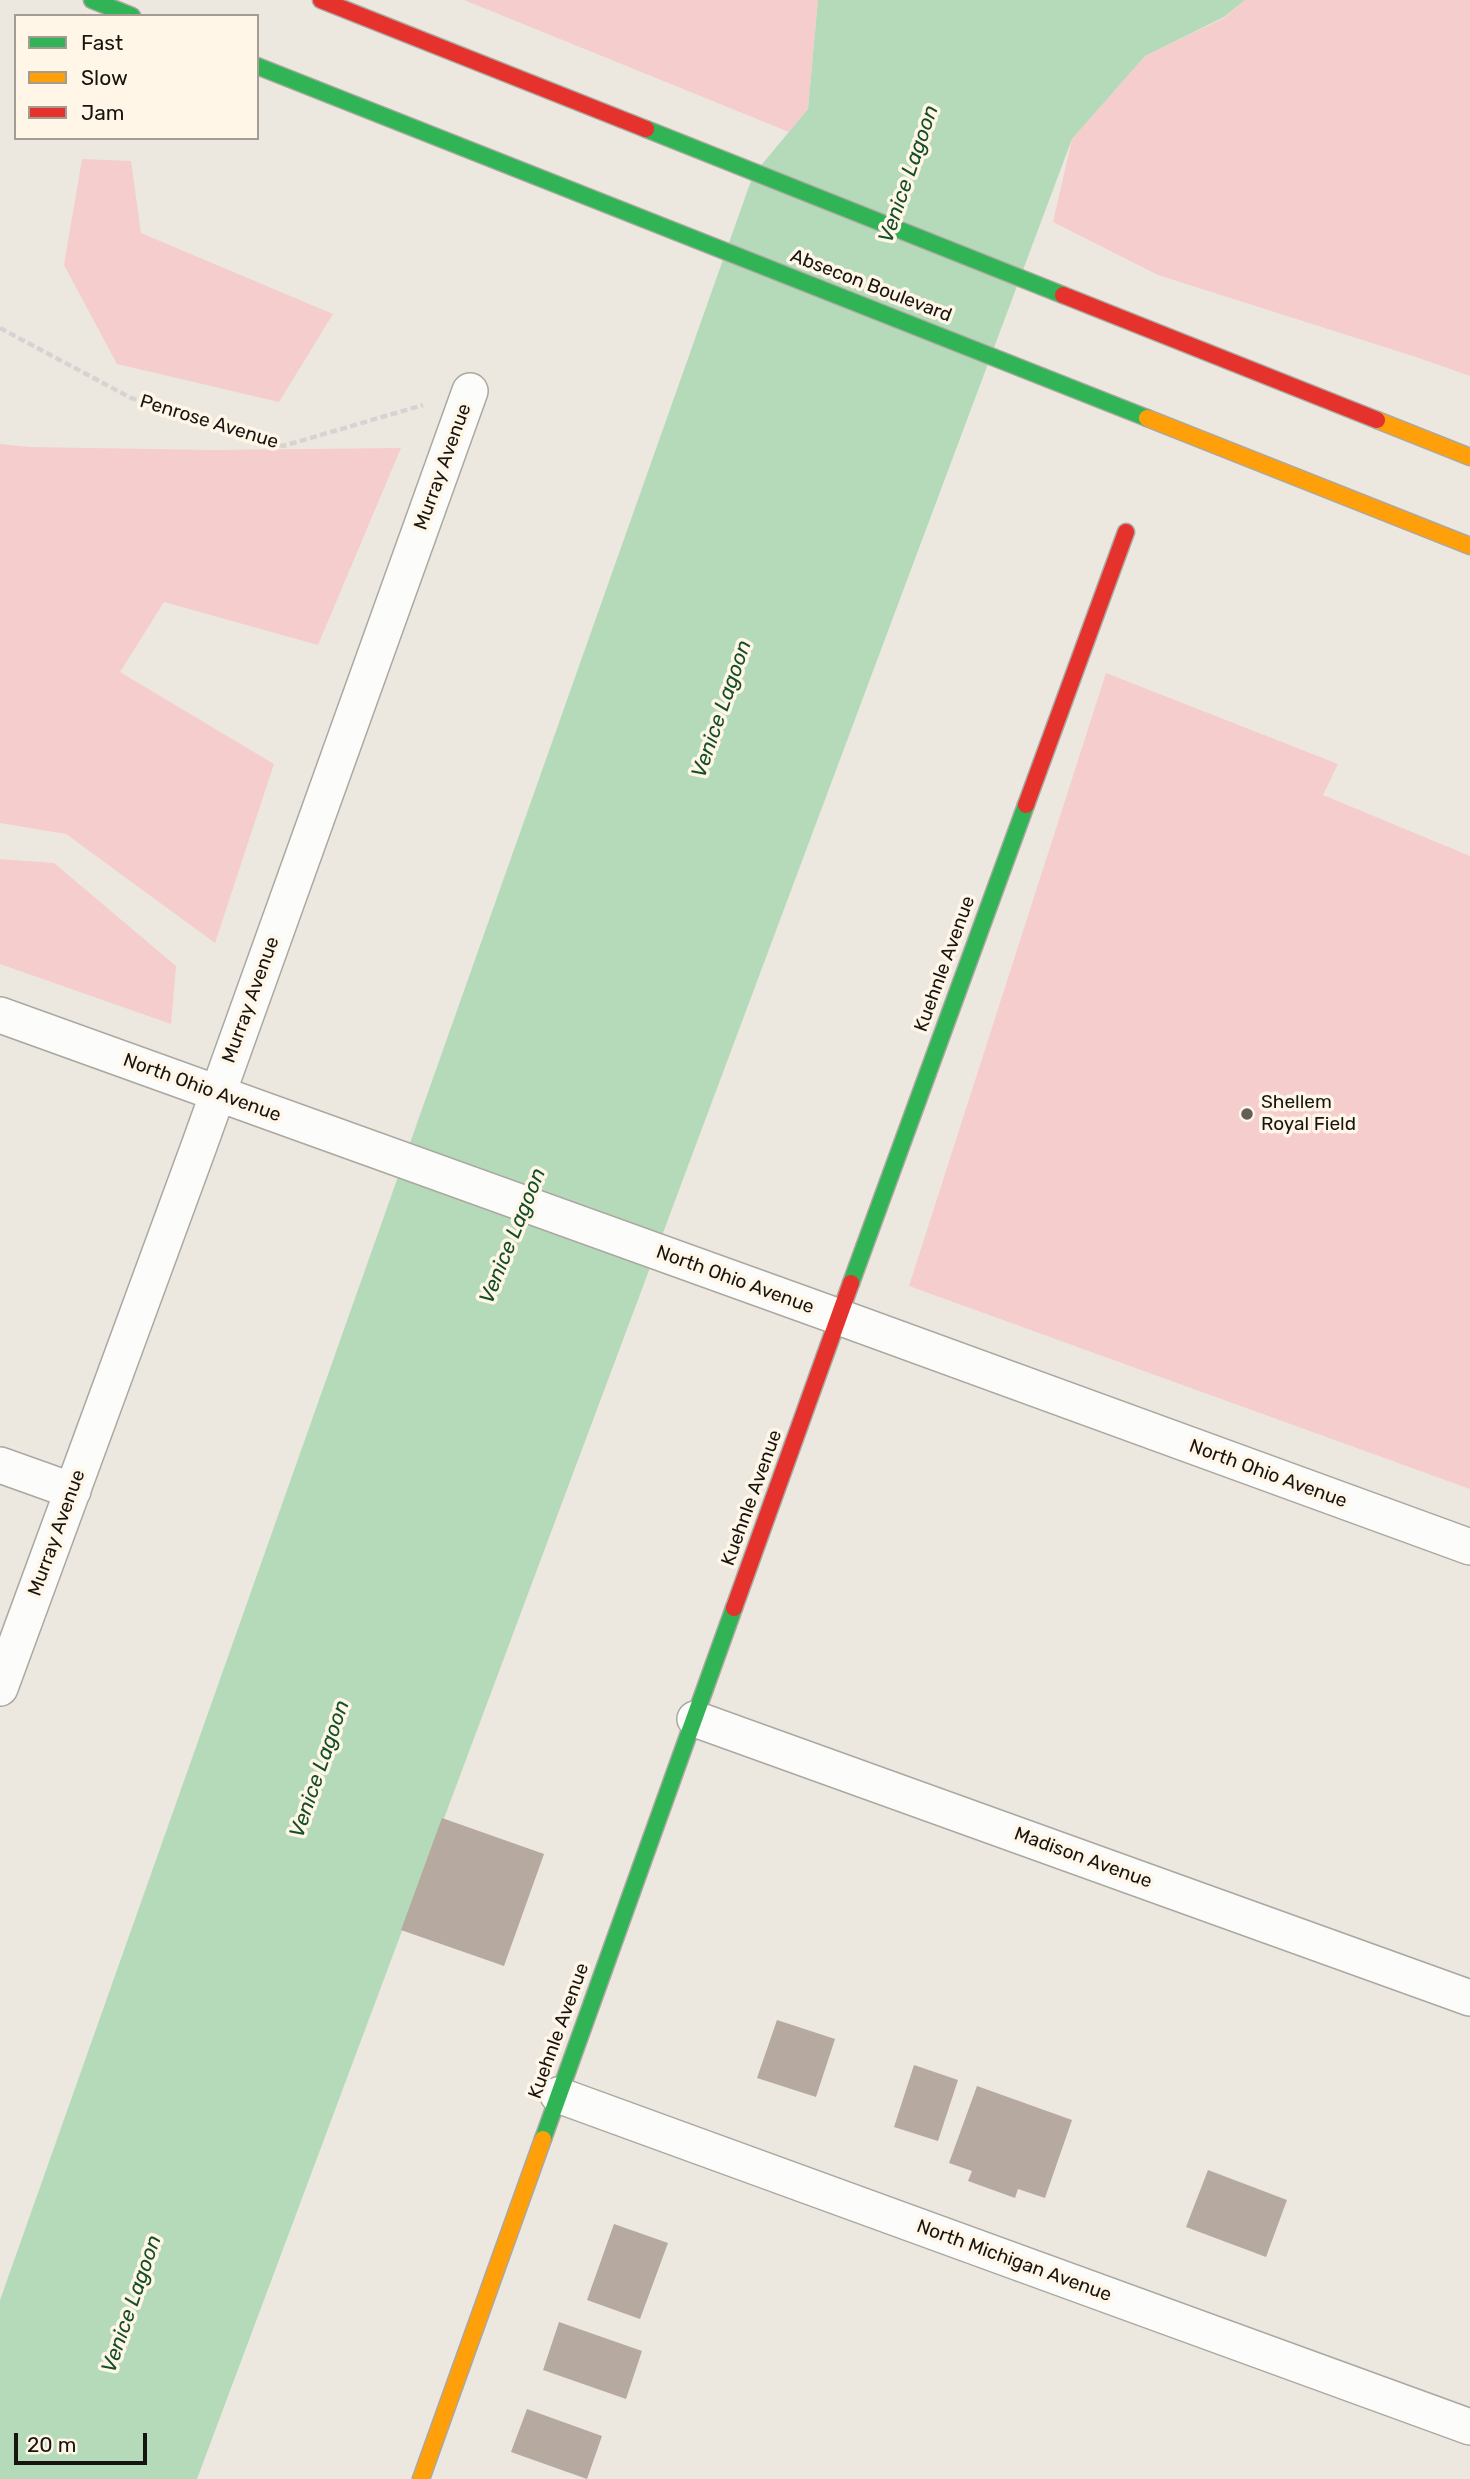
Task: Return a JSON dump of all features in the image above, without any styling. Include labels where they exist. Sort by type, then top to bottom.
[{"type":"main road","points":[[92,0],[127,14]]},
{"type":"main road","points":[[321,0],[1470,457]]},
{"type":"main road","name":"Absecon Boulevard","points":[[259,67],[1470,546]]},
{"type":"main road","name":"Kuehnle Avenue","points":[[426,2478],[558,2095],[1126,532]]},
{"type":"street","name":"Murray Avenue","points":[[0,1688],[470,391]]},
{"type":"street","name":"North Ohio Avenue","points":[[0,1015],[1470,1548]]},
{"type":"street","points":[[0,1465],[72,1491]]},
{"type":"street","name":"Madison Avenue","points":[[695,1719],[1470,1998]]},
{"type":"street","name":"North Michigan Avenue","points":[[558,2095],[1470,2427]]},
{"type":"path","name":"Penrose Avenue","points":[[0,328],[131,398],[283,446],[470,391]]},
{"type":"shaded area","points":[[464,0],[818,0],[808,109],[789,132]]},
{"type":"shaded area","points":[[1245,0],[1470,0],[1470,376],[1158,275],[1053,222],[1072,139],[1145,56],[1224,18]]},
{"type":"shaded area","points":[[82,159],[131,161],[141,233],[333,314],[279,402],[117,364],[64,265]]},
{"type":"shaded area","points":[[0,444],[30,447],[212,450],[401,448],[318,645],[164,602],[120,672],[274,764],[215,943],[66,834],[0,823]]},
{"type":"shaded area","points":[[1106,673],[1338,764],[1323,795],[1470,856],[1470,1489],[909,1286]]},
{"type":"shaded area","points":[[0,859],[54,863],[176,966],[171,1024],[0,964]]},
{"type":"water","name":"Venice Lagoon","points":[[818,0],[1245,0],[1224,17],[1145,56],[1072,139],[197,2479],[0,2479],[0,2300],[753,175],[808,109]]},
{"type":"building","points":[[442,1818],[544,1854],[504,1966],[401,1930]]},
{"type":"building","points":[[777,2020],[835,2039],[816,2097],[757,2078]]},
{"type":"building","points":[[914,2065],[958,2080],[938,2141],[894,2127]]},
{"type":"building","points":[[977,2086],[1072,2120],[1045,2198],[1018,2189],[1015,2198],[968,2181],[972,2171],[949,2163]]},
{"type":"building","points":[[1208,2170],[1287,2200],[1266,2257],[1186,2227]]},
{"type":"building","points":[[614,2224],[668,2243],[640,2319],[587,2300]]},
{"type":"building","points":[[559,2322],[642,2351],[626,2399],[543,2370]]},
{"type":"building","points":[[527,2409],[602,2436],[587,2479],[511,2452]]},
{"type":"traffic: fast","points":[[92,0],[127,14]]},
{"type":"traffic: fast","points":[[259,67],[1147,418]]},
{"type":"traffic: fast","points":[[646,129],[1063,295]]},
{"type":"traffic: fast","points":[[851,1283],[1026,805]]},
{"type":"traffic: fast","points":[[543,2139],[734,1608]]},
{"type":"traffic: slow","points":[[1147,418],[1470,546]]},
{"type":"traffic: slow","points":[[1377,420],[1470,457]]},
{"type":"traffic: slow","points":[[421,2479],[543,2139]]},
{"type":"traffic: jam","points":[[321,0],[646,129]]},
{"type":"traffic: jam","points":[[1063,295],[1377,420]]},
{"type":"traffic: jam","points":[[1026,805],[1126,532]]},
{"type":"traffic: jam","points":[[734,1608],[851,1283]]},
{"type":"place","name":"Shellem Royal Field","points":[[1247,1114]]}]
